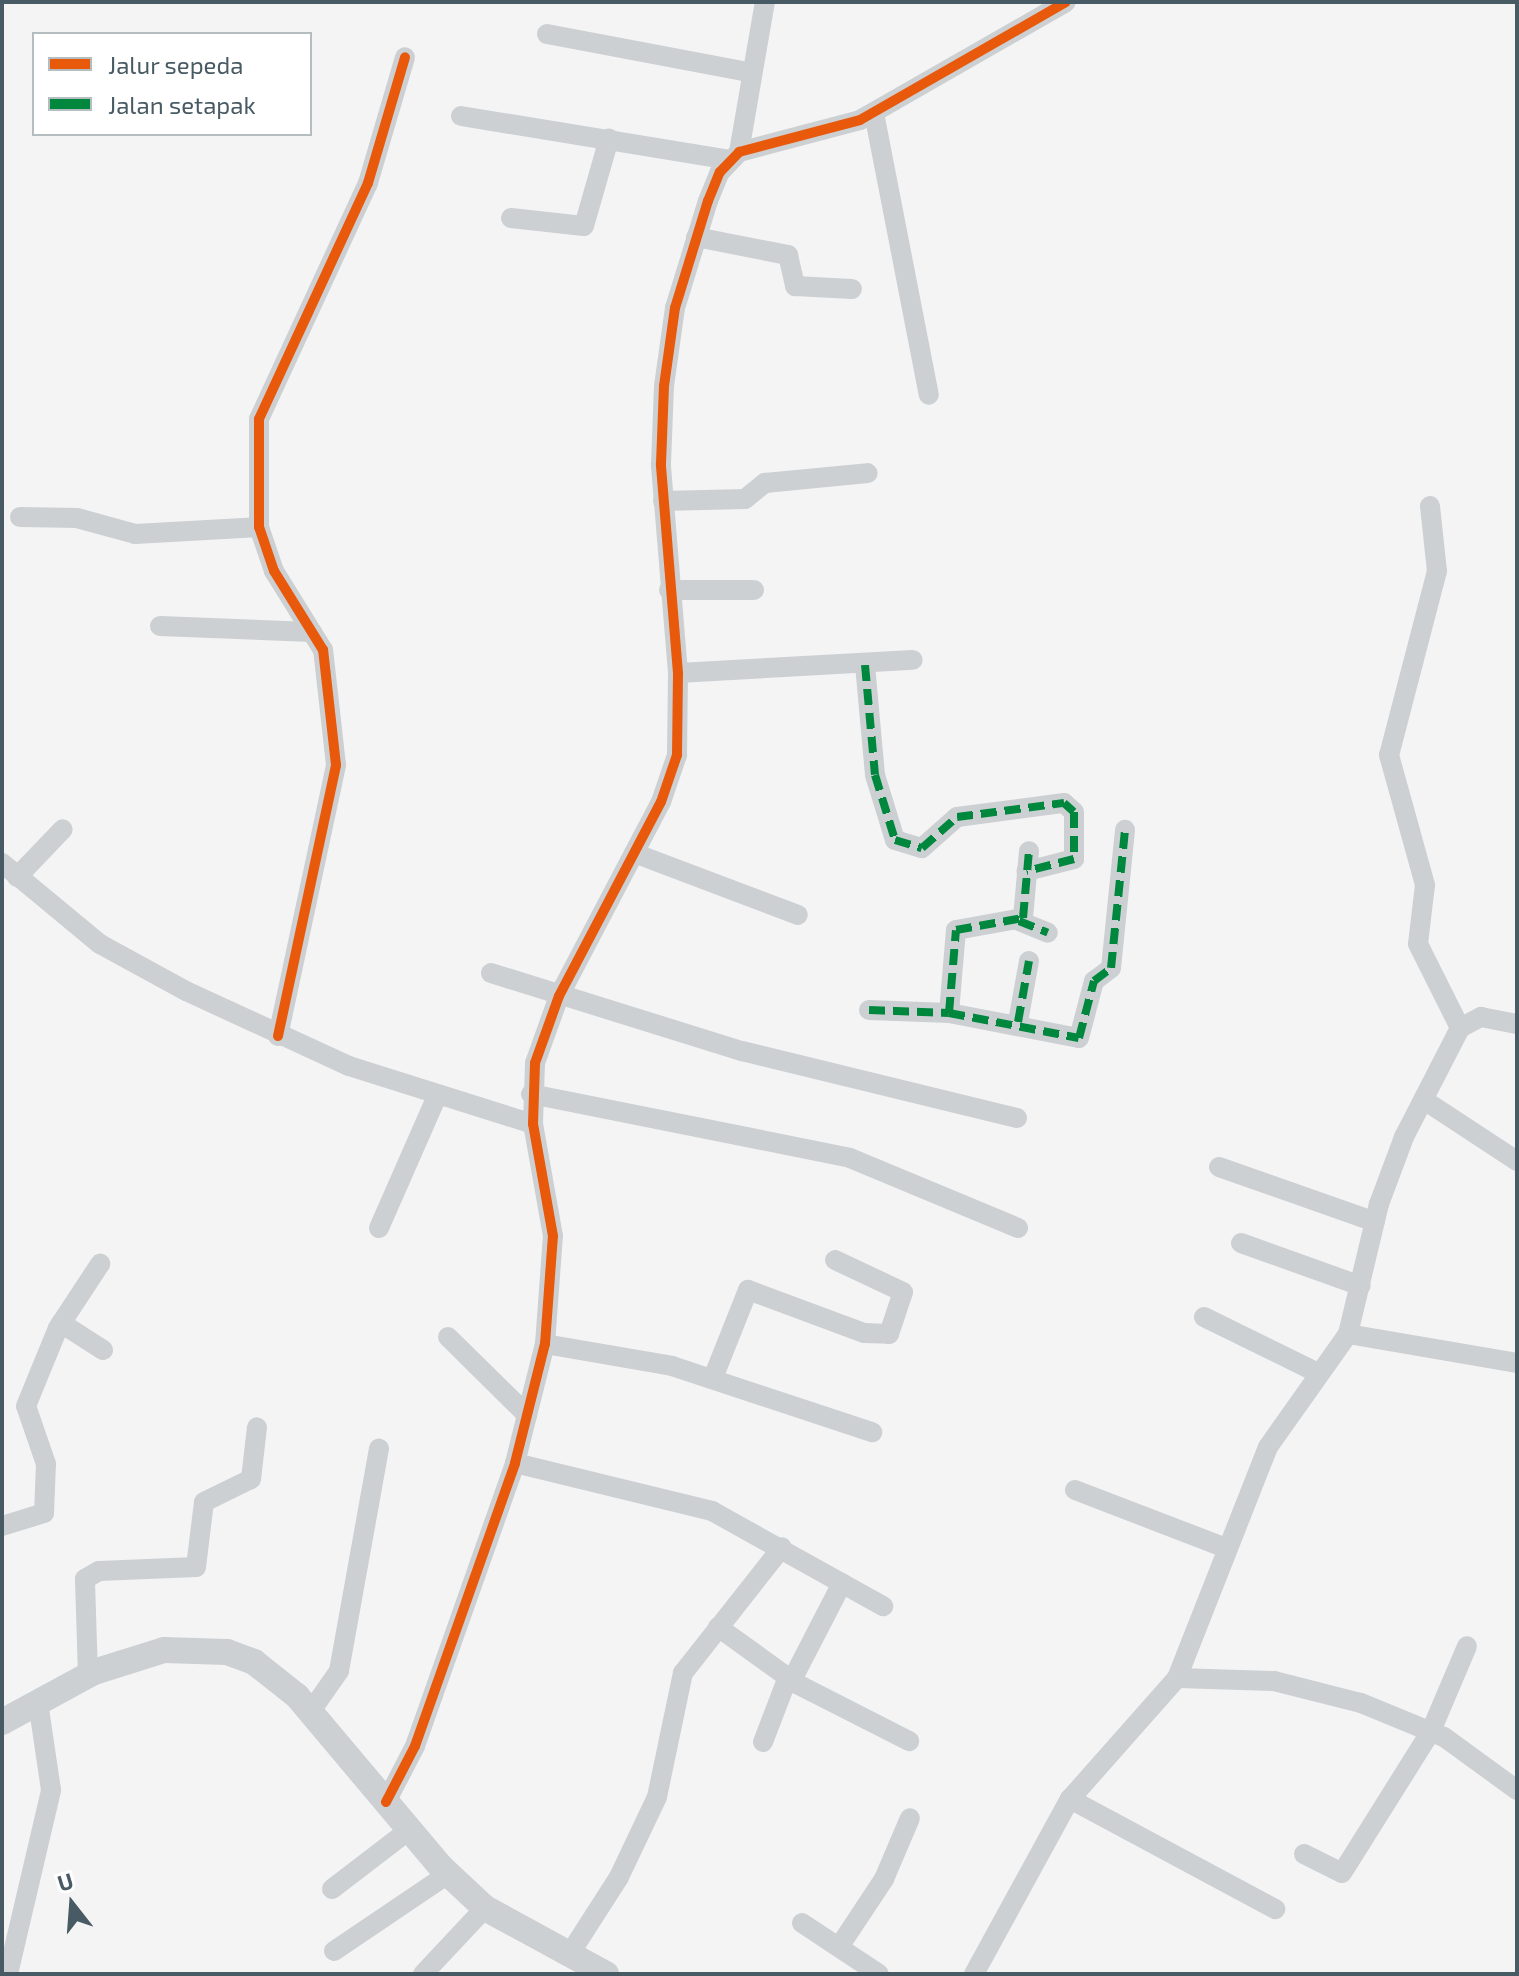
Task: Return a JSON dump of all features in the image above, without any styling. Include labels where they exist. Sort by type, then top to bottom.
[{"type":"street","points":[[386,1802],[415,1746],[515,1463],[545,1344],[553,1236],[533,1124],[531,1094],[559,996],[634,853],[677,755],[678,673],[663,501],[669,348],[696,237],[734,156],[765,2]]},
{"type":"street","points":[[461,116],[734,156],[874,113],[1066,2]]},
{"type":"street","points":[[547,34],[749,72]]},
{"type":"street","points":[[278,1036],[336,765],[330,678],[312,632],[274,571],[259,527],[259,419],[368,183],[405,57]]},
{"type":"street","points":[[874,113],[929,395]]},
{"type":"street","points":[[511,218],[584,226],[609,139]]},
{"type":"street","points":[[696,237],[788,255],[795,286],[852,289]]},
{"type":"street","points":[[663,501],[745,499],[765,483],[868,473]]},
{"type":"street","points":[[1430,506],[1437,571],[1389,755],[1425,885],[1418,944],[1460,1028]]},
{"type":"street","points":[[20,517],[77,518],[135,534],[259,527]]},
{"type":"street","points":[[669,590],[754,590]]},
{"type":"street","points":[[160,626],[312,632]]},
{"type":"street","points":[[678,673],[913,660]]},
{"type":"street","points":[[865,665],[875,775],[895,840],[922,848],[957,817],[1064,803],[1074,812],[1074,859],[1028,861],[1019,921]]},
{"type":"street","points":[[63,829],[10,870],[100,944],[278,1036],[437,1096],[533,1124]]},
{"type":"street","points":[[869,1010],[949,1013],[1018,1022],[1074,1038],[1083,1033],[1094,981],[1111,968],[1125,830]]},
{"type":"street","points":[[634,853],[798,915]]},
{"type":"street","points":[[949,1013],[956,930],[1019,921],[1048,933]]},
{"type":"street","points":[[1018,1022],[1029,961]]},
{"type":"street","points":[[491,973],[742,1051],[1017,1118]]},
{"type":"street","points":[[974,1974],[1070,1799],[1177,1678],[1268,1447],[1348,1334],[1391,1165],[1460,1028],[1481,1017],[1517,1024]]},
{"type":"street","points":[[531,1094],[850,1158],[1018,1228]]},
{"type":"street","points":[[379,1228],[437,1096]]},
{"type":"street","points":[[1424,1100],[1517,1161]]},
{"type":"street","points":[[1219,1167],[1375,1222]]},
{"type":"street","points":[[1241,1243],[1361,1286]]},
{"type":"street","points":[[713,1378],[748,1290],[864,1333],[889,1334],[903,1292],[835,1260]]},
{"type":"street","points":[[2,1526],[44,1513],[46,1464],[26,1406],[61,1323],[100,1264]]},
{"type":"street","points":[[1204,1317],[1318,1373]]},
{"type":"street","points":[[61,1323],[103,1350]]},
{"type":"street","points":[[1348,1334],[1517,1363]]},
{"type":"street","points":[[448,1337],[527,1415]]},
{"type":"street","points":[[545,1344],[713,1378],[872,1432]]},
{"type":"street","points":[[88,1676],[85,1579],[99,1571],[196,1567],[204,1502],[251,1479],[257,1427]]},
{"type":"street","points":[[311,1711],[339,1671],[379,1449]]},
{"type":"street","points":[[515,1463],[712,1511],[782,1547],[883,1606]]},
{"type":"street","points":[[1075,1490],[1226,1548]]},
{"type":"street","points":[[569,1955],[640,1836],[657,1797],[683,1673],[782,1547]]},
{"type":"street","points":[[763,1742],[790,1678],[842,1583]]},
{"type":"street","points":[[718,1627],[790,1678],[909,1741]]},
{"type":"street","points":[[1304,1854],[1342,1873],[1431,1731],[1467,1646]]},
{"type":"street","points":[[2,1722],[88,1676],[164,1650],[227,1652],[274,1674],[311,1711],[448,1874],[485,1908],[606,1974]]},
{"type":"street","points":[[1177,1678],[1274,1681],[1431,1731],[1517,1790]]},
{"type":"street","points":[[8,1974],[51,1790],[38,1702]]},
{"type":"street","points":[[1070,1799],[1275,1909]]},
{"type":"street","points":[[839,1947],[884,1879],[910,1818]]},
{"type":"street","points":[[332,1889],[409,1830]]},
{"type":"street","points":[[334,1951],[448,1874]]},
{"type":"street","points":[[433,1971],[485,1908]]},
{"type":"street","points":[[802,1923],[879,1974]]},
{"type":"marked path","points":[[865,665],[875,775],[895,840],[922,848],[957,817],[1064,803],[1074,812],[1074,859],[1027,871]]},
{"type":"marked path","points":[[949,1013],[1079,1038],[1094,981],[1111,968],[1125,830]]},
{"type":"marked path","points":[[869,1010],[949,1013],[956,930],[1023,918],[1029,851]]},
{"type":"marked path","points":[[1019,921],[1048,933]]},
{"type":"marked path","points":[[1018,1022],[1029,961]]},
{"type":"cycle path","points":[[386,1802],[415,1746],[515,1463],[545,1344],[553,1236],[533,1124],[535,1063],[559,996],[661,802],[677,755],[678,673],[661,464],[664,386],[675,308],[708,201],[720,172],[739,152],[860,120],[1066,2]]},
{"type":"cycle path","points":[[278,1036],[336,765],[323,650],[274,571],[259,527],[259,419],[368,183],[405,57]]}]
